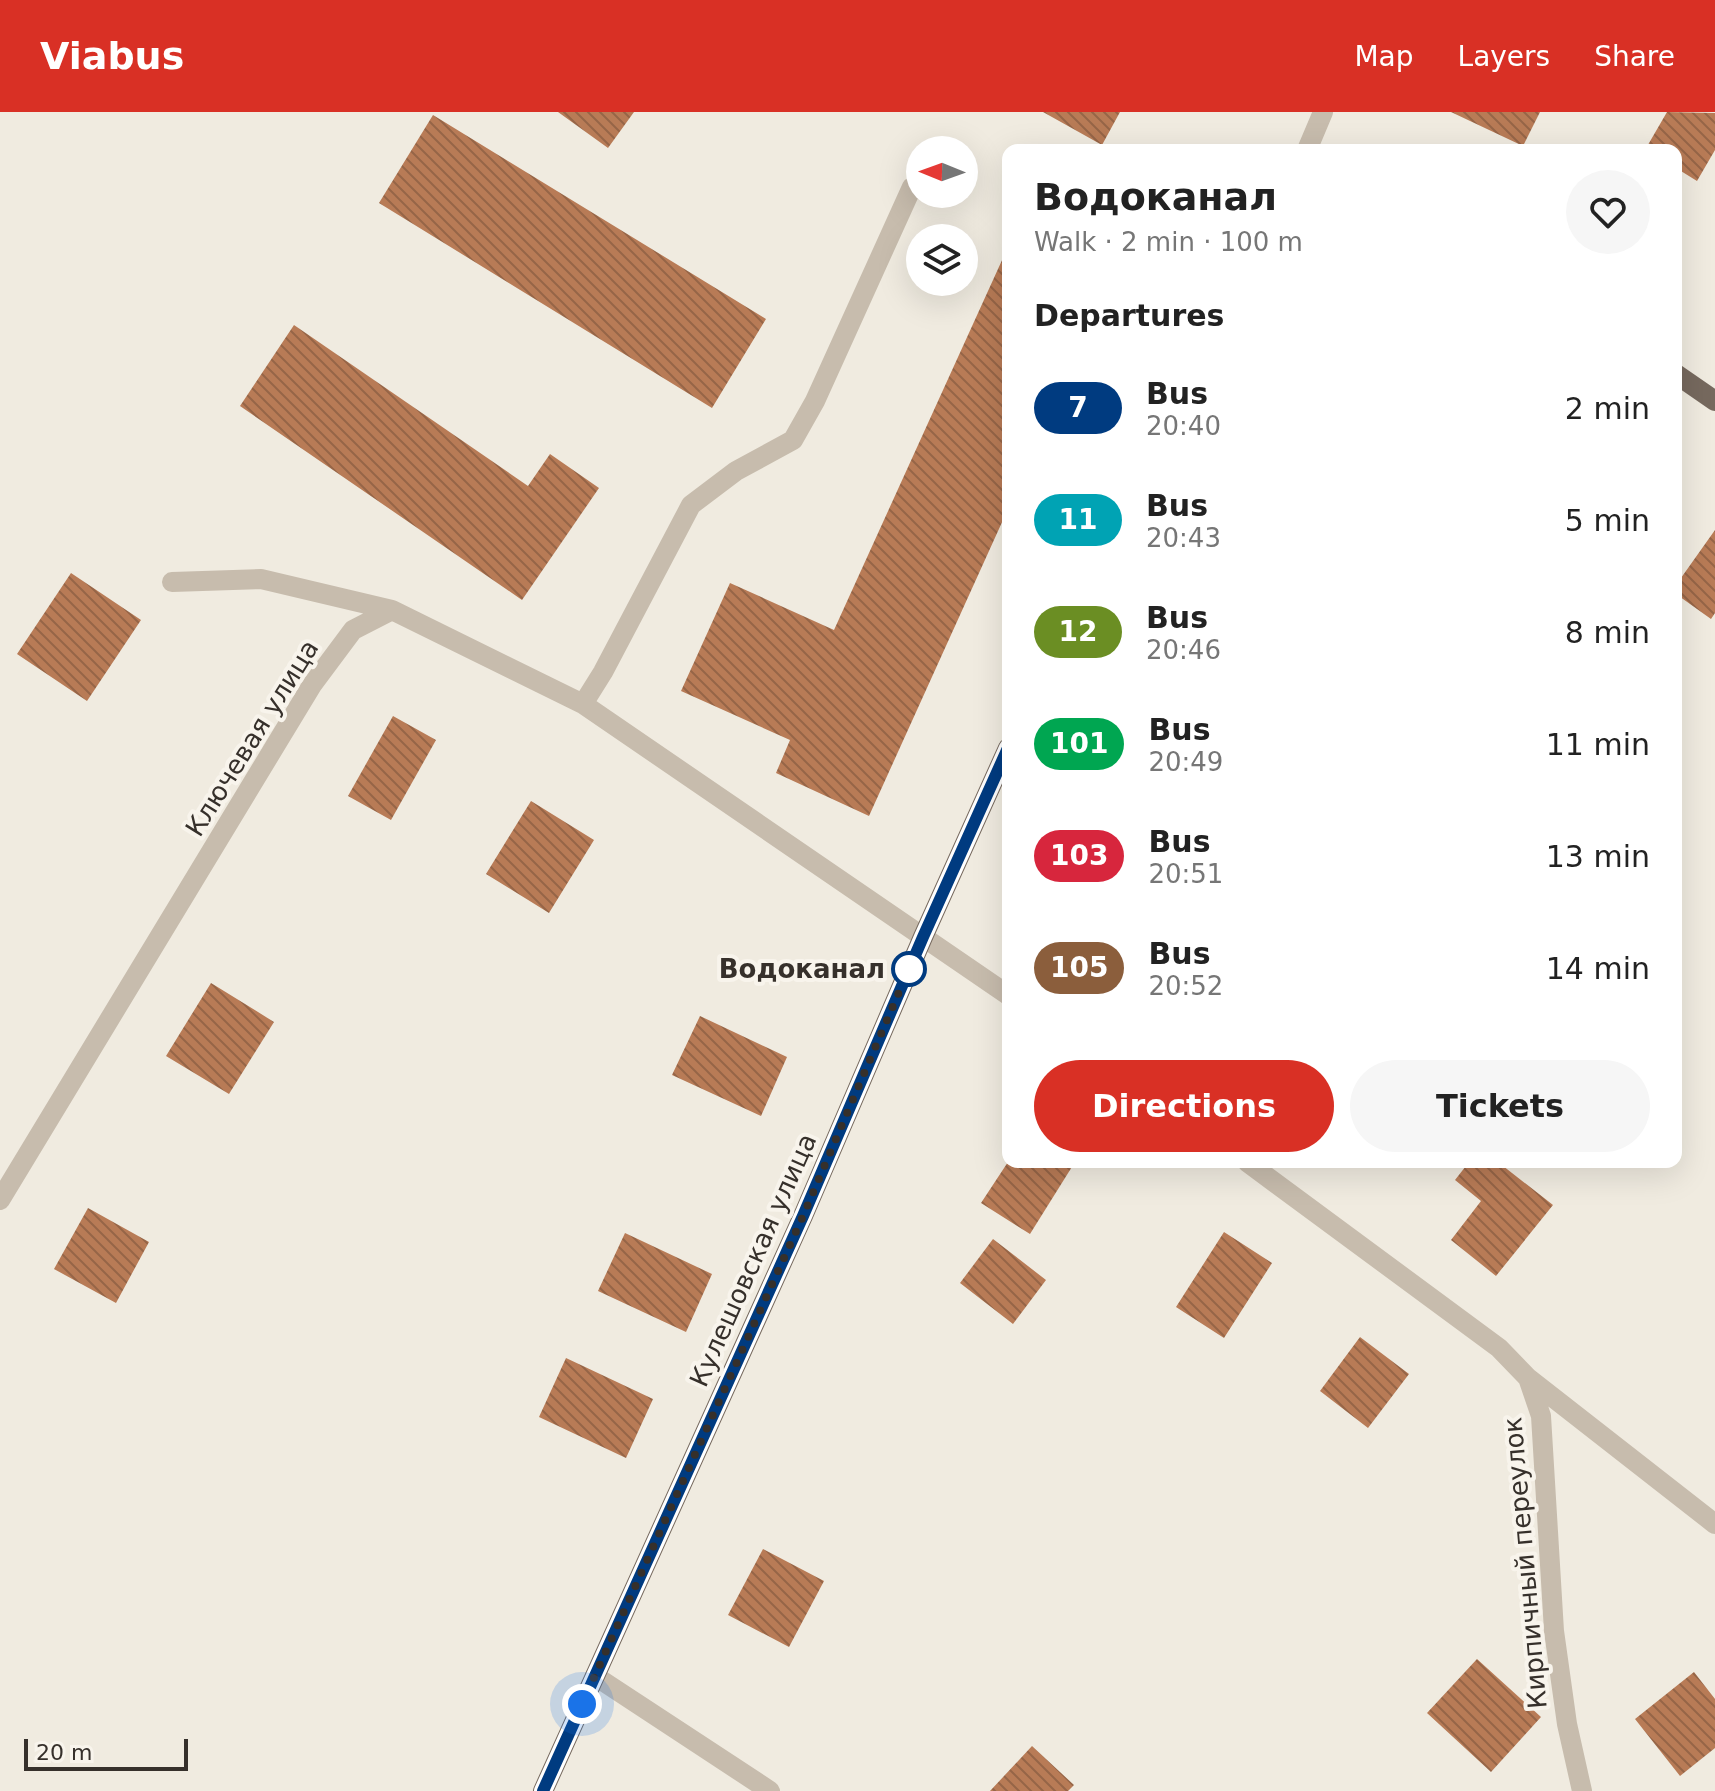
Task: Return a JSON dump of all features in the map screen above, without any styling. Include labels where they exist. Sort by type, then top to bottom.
[{"type":"main road","points":[[1682,378],[1715,401]]},
{"type":"main road","name":"Кулешовская улица","points":[[543,1791],[803,1216],[1002,761]]},
{"type":"street","points":[[1310,144],[1323,112]]},
{"type":"street","points":[[583,704],[691,505],[736,471],[793,440],[815,401],[906,200]]},
{"type":"street","points":[[172,582],[261,579],[392,610],[583,704],[1002,991]]},
{"type":"street","name":"Ключевая улица","points":[[0,1200],[312,685],[353,630],[392,610]]},
{"type":"street","name":"Кирпичный переулок","points":[[1255,1168],[1499,1348],[1528,1378],[1715,1524]]},
{"type":"street","name":"Кирпичный переулок","points":[[1528,1378],[1541,1416],[1554,1631],[1567,1724],[1582,1791]]},
{"type":"street","points":[[595,1676],[770,1791]]},
{"type":"building","points":[[558,112],[634,112],[608,148]]},
{"type":"building","points":[[1043,112],[1120,112],[1100,144]]},
{"type":"building","points":[[1451,112],[1540,112],[1524,144]]},
{"type":"building","points":[[1667,112],[1715,113],[1715,150],[1697,181],[1682,172],[1682,144],[1648,144]]},
{"type":"building","points":[[433,115],[766,319],[712,408],[379,203]]},
{"type":"building","points":[[1002,260],[1002,522],[869,816],[776,773],[790,740],[681,691],[730,583],[834,630]]},
{"type":"building","points":[[294,325],[528,486],[550,454],[599,488],[522,600],[240,406]]},
{"type":"building","points":[[1715,530],[1715,613],[1711,619],[1682,598],[1682,577]]},
{"type":"building","points":[[71,573],[141,620],[87,701],[17,654]]},
{"type":"building","points":[[393,716],[436,740],[391,820],[348,796]]},
{"type":"building","points":[[531,801],[594,840],[549,913],[486,874]]},
{"type":"building","points":[[211,983],[274,1022],[229,1094],[166,1056]]},
{"type":"building","points":[[700,1016],[787,1057],[761,1116],[672,1075]]},
{"type":"building","points":[[1004,1168],[1071,1168],[1030,1234],[981,1203]]},
{"type":"building","points":[[1464,1168],[1506,1168],[1553,1205],[1496,1276],[1451,1240],[1481,1201],[1455,1180]]},
{"type":"building","points":[[88,1208],[149,1242],[116,1303],[54,1269]]},
{"type":"building","points":[[1224,1232],[1272,1263],[1224,1338],[1176,1307]]},
{"type":"building","points":[[625,1233],[712,1274],[686,1332],[598,1291]]},
{"type":"building","points":[[993,1239],[1046,1280],[1013,1324],[960,1283]]},
{"type":"building","points":[[1360,1337],[1409,1374],[1368,1428],[1320,1391]]},
{"type":"building","points":[[566,1358],[653,1399],[626,1458],[539,1417]]},
{"type":"building","points":[[763,1549],[824,1581],[789,1647],[728,1615]]},
{"type":"building","points":[[1477,1659],[1541,1717],[1491,1772],[1427,1713]]},
{"type":"building","points":[[1694,1672],[1715,1699],[1715,1748],[1680,1776],[1635,1719]]},
{"type":"building","points":[[1032,1746],[1074,1785],[1068,1791],[990,1791]]},
{"type":"bus line","name":"7","points":[[543,1791],[803,1216],[1002,761]]},
{"type":"place","name":"Водоканал","points":[[909,969]]},
{"type":"route","points":[[582,1704],[803,1216],[911,964],[909,969]]}]
